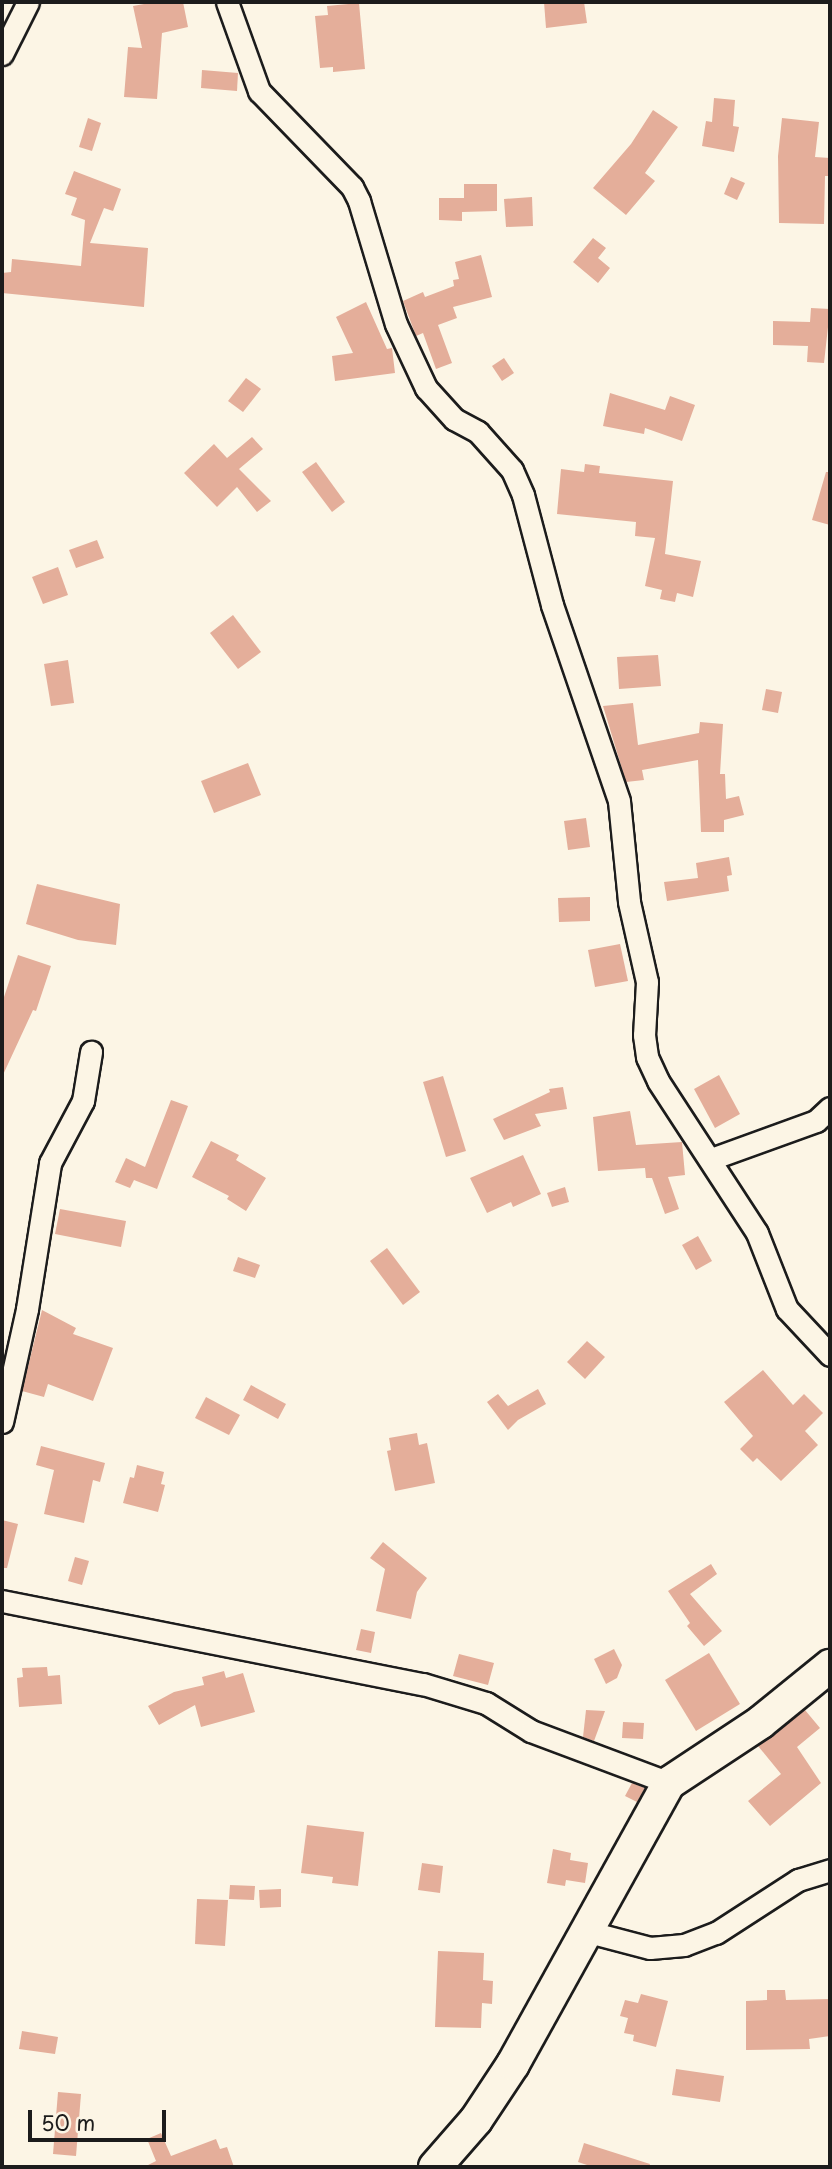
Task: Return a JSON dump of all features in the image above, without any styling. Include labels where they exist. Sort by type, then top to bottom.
[{"type":"street","points":[[2,54],[28,2]]},
{"type":"street","points":[[227,2],[259,90],[352,187],[359,201],[396,324],[426,388],[454,419],[478,432],[512,470],[523,495],[552,605],[618,801],[629,902],[647,982],[644,1035],[647,1057],[658,1080],[712,1159],[757,1233],[787,1309],[830,1355]]},
{"type":"street","points":[[2,1422],[27,1309],[50,1163],[83,1101],[91,1052]]},
{"type":"street","points":[[712,1159],[816,1121],[830,1108]]},
{"type":"street","points":[[2,1601],[423,1684],[486,1703],[531,1731],[669,1783]]},
{"type":"street","points":[[435,2167],[476,2120],[513,2064],[589,1932],[640,1830],[669,1783],[761,1722],[830,1666]]},
{"type":"street","points":[[589,1932],[650,1948],[684,1945],[716,1933],[798,1880],[830,1870]]},
{"type":"building","points":[[155,2],[183,2],[188,27],[162,33],[157,99],[124,97],[128,47],[142,48],[133,6]]},
{"type":"building","points":[[544,2],[584,2],[587,23],[546,28]]},
{"type":"building","points":[[359,3],[365,69],[333,72],[333,67],[320,68],[315,16],[328,15],[327,6]]},
{"type":"building","points":[[202,70],[238,73],[237,91],[201,88]]},
{"type":"building","points":[[714,98],[735,100],[733,126],[739,127],[734,152],[702,146],[706,121],[712,122]]},
{"type":"building","points":[[653,110],[678,127],[645,173],[655,181],[626,215],[593,188],[631,144]]},
{"type":"building","points":[[88,118],[101,123],[92,151],[79,147]]},
{"type":"building","points":[[782,118],[819,122],[815,157],[830,158],[830,176],[825,176],[824,224],[779,223],[778,156]]},
{"type":"building","points":[[74,171],[121,189],[113,211],[104,208],[90,243],[148,248],[144,307],[2,293],[2,273],[11,272],[12,259],[81,266],[85,220],[71,215],[77,198],[65,194]]},
{"type":"building","points":[[731,177],[745,183],[737,200],[724,194]]},
{"type":"building","points":[[464,184],[497,184],[497,211],[462,212],[462,221],[439,220],[439,198],[464,198]]},
{"type":"building","points":[[532,197],[533,226],[506,227],[504,199]]},
{"type":"building","points":[[593,238],[606,248],[598,258],[610,268],[598,283],[573,262]]},
{"type":"building","points":[[481,255],[492,297],[453,307],[457,318],[438,325],[452,363],[436,369],[423,333],[416,336],[403,301],[423,292],[425,297],[454,286],[453,280],[459,279],[455,262]]},
{"type":"building","points":[[366,302],[387,349],[392,348],[395,373],[335,381],[332,356],[353,353],[336,317]]},
{"type":"building","points":[[811,308],[830,309],[824,363],[807,362],[808,346],[773,345],[773,321],[810,322]]},
{"type":"building","points":[[504,358],[514,373],[502,381],[492,366]]},
{"type":"building","points":[[246,378],[261,389],[243,412],[228,401]]},
{"type":"building","points":[[610,393],[665,410],[670,396],[695,405],[682,441],[645,428],[644,434],[603,426]]},
{"type":"building","points":[[252,437],[263,449],[239,469],[271,501],[257,512],[237,487],[217,507],[184,473],[214,444],[227,458]]},
{"type":"building","points":[[316,462],[345,502],[332,512],[302,472]]},
{"type":"building","points":[[585,464],[600,466],[599,473],[673,481],[665,554],[701,561],[693,597],[677,593],[675,602],[660,599],[662,590],[645,586],[655,538],[635,536],[636,522],[557,514],[561,469],[584,472]]},
{"type":"building","points":[[826,472],[830,472],[830,525],[812,520]]},
{"type":"building","points":[[97,540],[104,558],[76,568],[69,550]]},
{"type":"building","points":[[58,567],[68,595],[43,604],[32,577]]},
{"type":"building","points":[[233,615],[261,652],[238,669],[210,633]]},
{"type":"building","points":[[658,655],[661,686],[619,689],[617,657]]},
{"type":"building","points":[[68,660],[74,703],[51,706],[44,664]]},
{"type":"building","points":[[766,689],[782,692],[778,713],[762,710]]},
{"type":"building","points":[[633,703],[638,745],[699,733],[700,722],[723,724],[720,774],[725,774],[726,799],[739,796],[744,815],[724,820],[724,832],[701,832],[698,760],[642,770],[644,780],[626,782],[603,706]]},
{"type":"building","points":[[248,763],[261,795],[214,813],[201,781]]},
{"type":"building","points":[[586,818],[590,847],[568,850],[564,821]]},
{"type":"building","points":[[729,857],[732,875],[727,876],[729,891],[667,901],[664,882],[698,878],[696,863]]},
{"type":"building","points":[[37,884],[120,904],[116,945],[78,940],[26,924]]},
{"type":"building","points":[[590,897],[590,921],[559,922],[558,898]]},
{"type":"building","points":[[620,944],[628,981],[595,987],[588,950]]},
{"type":"building","points":[[18,955],[51,966],[36,1011],[33,1010],[2,1077],[2,1003]]},
{"type":"building","points":[[719,1075],[740,1114],[715,1128],[694,1089]]},
{"type":"building","points":[[443,1076],[466,1151],[446,1157],[423,1082]]},
{"type":"building","points":[[563,1087],[567,1109],[535,1114],[541,1126],[504,1140],[493,1119],[550,1092],[549,1089]]},
{"type":"building","points":[[171,1100],[188,1106],[157,1189],[134,1180],[130,1188],[115,1182],[126,1158],[145,1167]]},
{"type":"building","points":[[630,1111],[636,1145],[682,1142],[685,1175],[668,1177],[679,1209],[665,1214],[652,1178],[646,1178],[645,1168],[598,1171],[593,1117]]},
{"type":"building","points":[[211,1141],[239,1155],[236,1160],[266,1178],[246,1211],[227,1199],[229,1196],[192,1177]]},
{"type":"building","points":[[523,1155],[541,1194],[513,1207],[511,1202],[487,1213],[470,1178]]},
{"type":"building","points":[[565,1187],[569,1202],[552,1207],[547,1193]]},
{"type":"building","points":[[60,1209],[126,1221],[121,1247],[55,1234]]},
{"type":"building","points":[[698,1236],[712,1261],[696,1270],[682,1245]]},
{"type":"building","points":[[387,1248],[420,1292],[403,1305],[370,1261]]},
{"type":"building","points":[[238,1257],[260,1265],[255,1278],[233,1271]]},
{"type":"building","points":[[42,1310],[76,1328],[73,1334],[113,1348],[93,1401],[48,1384],[44,1397],[22,1391]]},
{"type":"building","points":[[587,1341],[605,1357],[585,1379],[567,1362]]},
{"type":"building","points":[[763,1370],[793,1405],[804,1394],[823,1413],[805,1431],[818,1445],[781,1481],[757,1458],[753,1462],[740,1449],[753,1436],[724,1402]]},
{"type":"building","points":[[251,1385],[286,1404],[278,1419],[243,1400]]},
{"type":"building","points":[[538,1389],[546,1404],[518,1420],[508,1430],[487,1402],[498,1394],[508,1406]]},
{"type":"building","points":[[206,1397],[240,1415],[229,1435],[195,1418]]},
{"type":"building","points":[[417,1433],[419,1445],[427,1443],[435,1483],[395,1491],[387,1451],[391,1450],[389,1438]]},
{"type":"building","points":[[41,1446],[105,1463],[100,1482],[93,1480],[84,1523],[44,1514],[54,1470],[36,1465]]},
{"type":"building","points":[[137,1465],[164,1472],[161,1484],[165,1485],[158,1512],[123,1503],[130,1477],[134,1478]]},
{"type":"building","points":[[2,1520],[18,1524],[7,1568],[2,1568]]},
{"type":"building","points":[[383,1542],[427,1578],[417,1592],[411,1619],[376,1611],[385,1569],[370,1558]]},
{"type":"building","points":[[75,1557],[89,1561],[82,1585],[68,1581]]},
{"type":"building","points":[[711,1564],[717,1574],[690,1594],[722,1631],[704,1646],[687,1626],[690,1623],[668,1591]]},
{"type":"building","points":[[361,1629],[375,1632],[371,1653],[356,1650]]},
{"type":"building","points":[[614,1649],[622,1665],[617,1678],[606,1684],[594,1659]]},
{"type":"building","points":[[709,1653],[740,1704],[696,1731],[665,1680]]},
{"type":"building","points":[[459,1654],[494,1663],[488,1685],[453,1676]]},
{"type":"building","points":[[47,1667],[48,1676],[60,1675],[62,1704],[19,1707],[17,1678],[23,1677],[22,1668]]},
{"type":"building","points":[[224,1671],[226,1678],[243,1673],[255,1712],[201,1727],[195,1705],[159,1725],[148,1706],[174,1692],[204,1685],[202,1677]]},
{"type":"building","points":[[586,1710],[605,1711],[594,1741],[583,1737]]},
{"type":"building","points":[[805,1710],[820,1728],[797,1747],[821,1783],[770,1826],[748,1801],[781,1774],[758,1746]]},
{"type":"building","points":[[623,1722],[644,1723],[643,1739],[622,1738]]},
{"type":"building","points":[[632,1783],[645,1788],[637,1802],[625,1796]]},
{"type":"building","points":[[307,1825],[364,1832],[358,1886],[332,1883],[333,1877],[301,1873]]},
{"type":"building","points":[[553,1849],[571,1853],[570,1860],[588,1863],[585,1883],[566,1880],[565,1886],[547,1883]]},
{"type":"building","points":[[422,1863],[443,1866],[440,1893],[418,1890]]},
{"type":"building","points":[[230,1885],[255,1886],[254,1900],[229,1899]]},
{"type":"building","points":[[281,1889],[281,1907],[260,1908],[259,1890]]},
{"type":"building","points":[[197,1899],[228,1900],[225,1946],[195,1944]]},
{"type":"building","points":[[438,1951],[484,1953],[483,1980],[493,1981],[492,2004],[482,2003],[481,2028],[435,2027]]},
{"type":"building","points":[[767,1990],[785,1990],[786,2000],[830,1999],[830,2036],[809,2039],[810,2049],[746,2050],[746,2001],[767,2000]]},
{"type":"building","points":[[641,1994],[668,2001],[656,2047],[633,2041],[634,2035],[624,2033],[628,2018],[620,2016],[625,2000],[638,2003]]},
{"type":"building","points":[[22,2031],[58,2037],[55,2054],[19,2049]]},
{"type":"building","points":[[676,2069],[724,2076],[720,2102],[672,2095]]},
{"type":"building","points":[[58,2092],[81,2094],[76,2156],[53,2154]]},
{"type":"building","points":[[161,2133],[171,2156],[216,2139],[220,2149],[227,2147],[234,2167],[144,2167],[156,2161],[147,2139]]},
{"type":"building","points":[[584,2143],[650,2164],[649,2167],[593,2167],[578,2162]]}]
